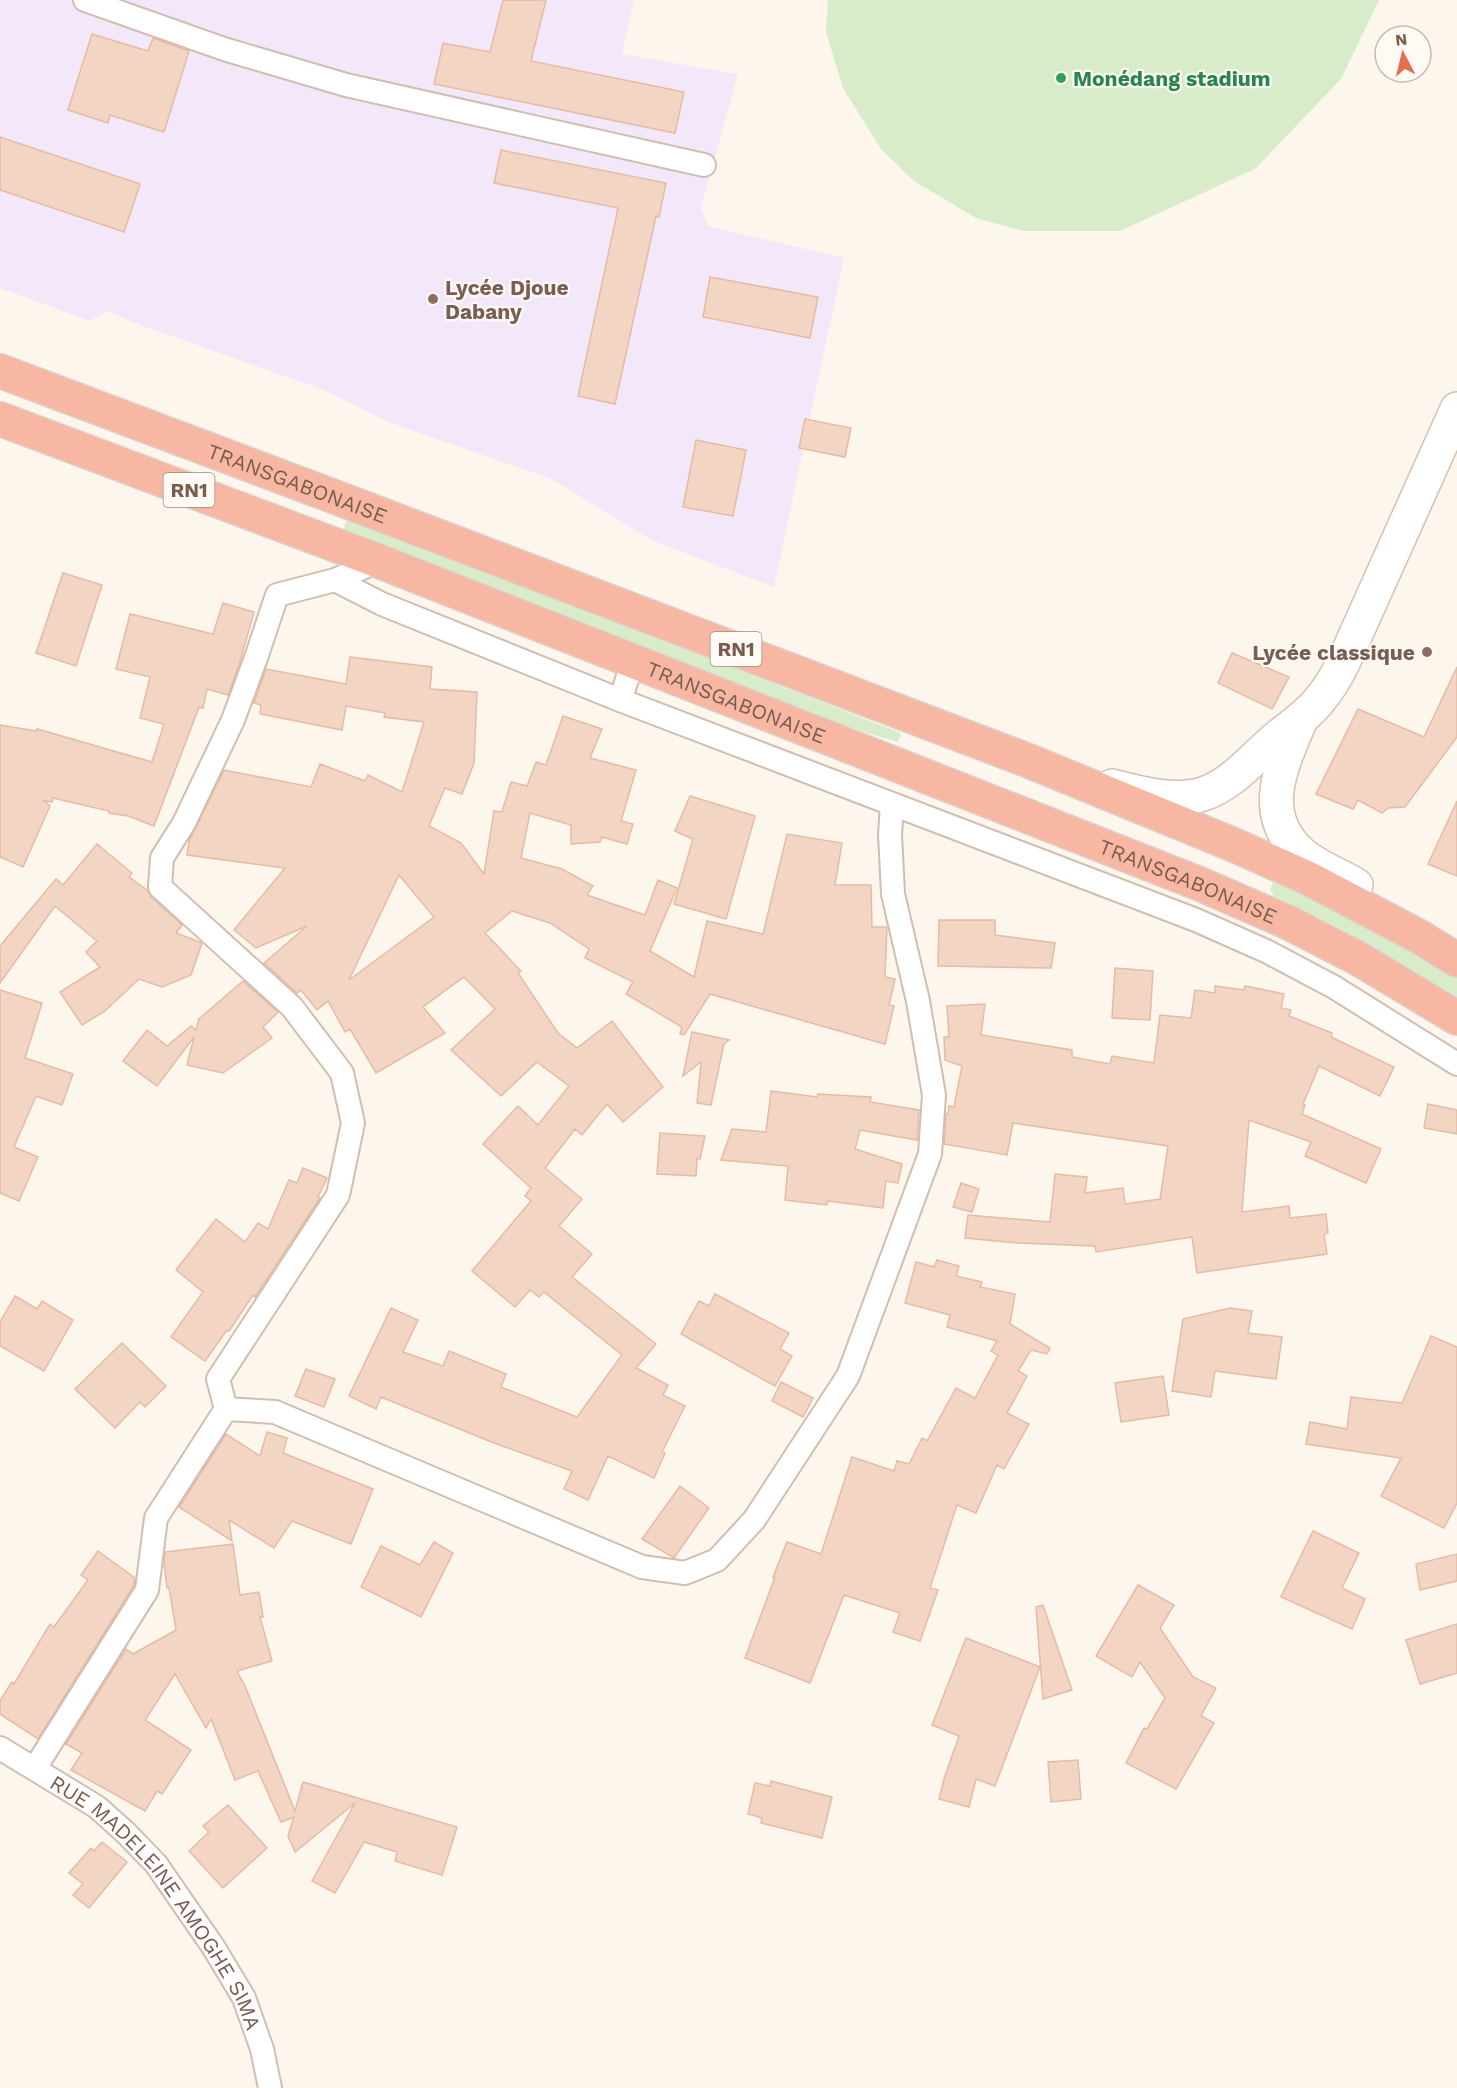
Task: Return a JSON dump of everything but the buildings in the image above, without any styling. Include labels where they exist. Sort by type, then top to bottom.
[{"type":"highway","name":"TRANSGABONAISE","points":[[0,371],[380,513],[1029,761],[1234,845],[1308,878],[1420,937],[1457,960]]},
{"type":"highway","name":"TRANSGABONAISE","points":[[0,418],[378,561],[1211,888],[1287,921],[1359,959],[1457,1018]]},
{"type":"street","points":[[85,0],[224,49],[346,85],[704,165]]},
{"type":"street","points":[[1029,761],[1104,784],[1147,794],[1170,797],[1192,796],[1204,794],[1219,786],[1300,721],[1334,682],[1457,409]]},
{"type":"street","points":[[35,1768],[147,1590],[156,1518],[226,1409],[218,1379],[338,1195],[353,1123],[342,1073],[292,1007],[160,887],[162,858],[184,823],[233,720],[277,595],[335,580],[378,561]]},
{"type":"street","points":[[335,580],[382,604],[620,700],[892,806],[1196,920],[1266,951],[1334,987],[1457,1065]]},
{"type":"street","points":[[620,700],[633,662]]},
{"type":"street","points":[[1300,721],[1283,760],[1278,782],[1276,804],[1279,821],[1288,838],[1300,852],[1323,868],[1384,903],[1420,937]]},
{"type":"street","points":[[226,1409],[275,1412],[642,1567],[685,1573],[717,1560],[754,1520],[848,1376],[930,1154],[934,1095],[918,1001],[893,894],[890,834],[892,806]]},
{"type":"street","name":"RUE MADELEINE AMOGHE SIMA","points":[[0,1748],[97,1807],[156,1864],[214,1948],[244,1998],[262,2049],[270,2088]]},
{"type":"shaded area","name":"Lycée Djoue Dabany","points":[[0,0],[634,0],[622,54],[738,74],[701,208],[708,226],[844,258],[774,587],[651,540],[552,479],[391,423],[324,390],[107,311],[90,321],[0,288]]},
{"type":"green space","points":[[828,0],[1379,0],[1341,79],[1255,169],[1120,231],[1024,231],[976,218],[914,181],[881,149],[843,88],[826,32]]},
{"type":"green space","points":[[347,518],[901,733],[898,742],[766,697],[564,616],[343,532]]},
{"type":"green space","points":[[1280,881],[1414,951],[1457,978],[1457,997],[1335,926],[1274,897],[1270,889],[1273,882]]},
{"type":"place","name":"Monédang stadium","points":[[1061,78]]},
{"type":"place","name":"Lycée Djoue Dabany","points":[[433,299]]},
{"type":"place","name":"Lycée classique","points":[[1427,652]]}]
